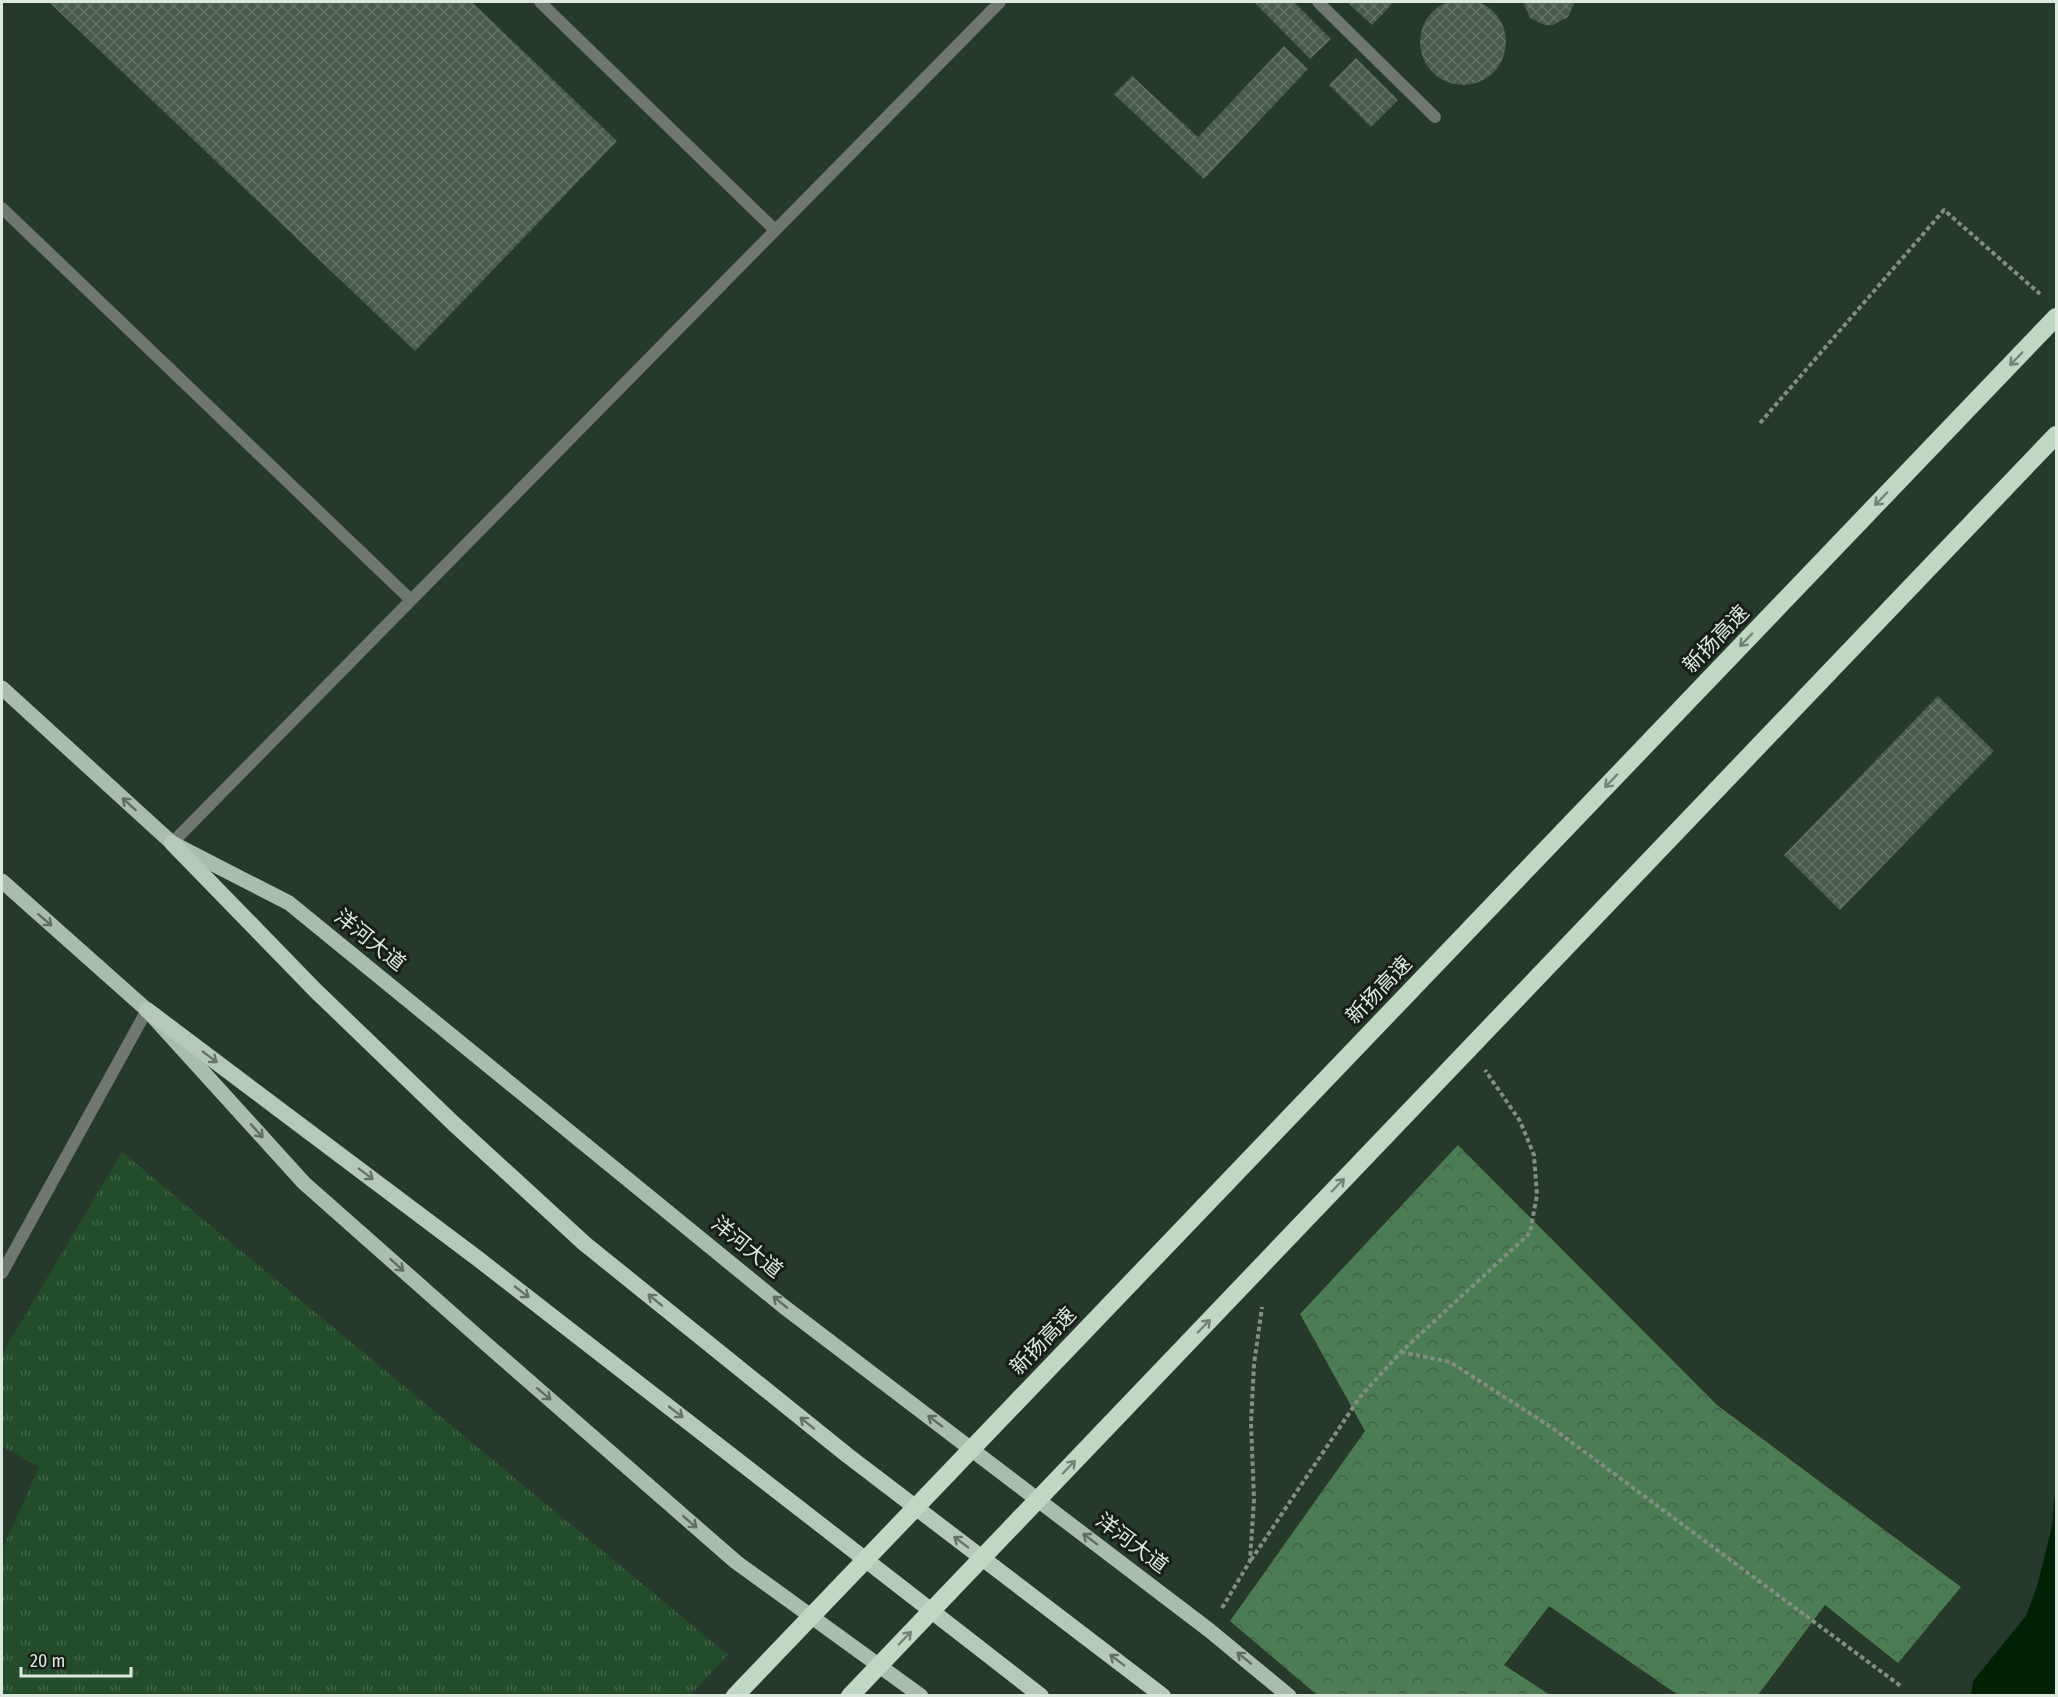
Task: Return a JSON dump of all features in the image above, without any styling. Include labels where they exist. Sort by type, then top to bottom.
[{"type":"highway","name":"新扬高速","points":[[735,1695],[2056,317]]},
{"type":"highway","points":[[850,1695],[2056,435]]},
{"type":"highway","name":"洋河大道","points":[[172,843],[331,1006],[585,1244],[847,1455],[1163,1695]]},
{"type":"highway","points":[[147,1010],[487,1265],[1041,1695]]},
{"type":"main road","name":"洋河大道","points":[[2,688],[172,843],[288,903],[783,1306],[1209,1630],[1289,1695]]},
{"type":"main road","points":[[2,881],[147,1010],[304,1183],[736,1562],[921,1695]]},
{"type":"street","points":[[540,2],[775,230]]},
{"type":"street","points":[[172,843],[1000,2]]},
{"type":"street","points":[[1318,2],[1435,117]]},
{"type":"street","points":[[2,208],[411,600]]},
{"type":"street","points":[[2,1272],[147,1010]]},
{"type":"path","points":[[1760,423],[1944,210],[2048,300]]},
{"type":"path","points":[[1477,1078],[1493,1061]]},
{"type":"path","points":[[1209,1630],[1250,1561],[1360,1397],[1401,1352],[1530,1233],[1537,1196],[1534,1155],[1520,1121],[1485,1069]]},
{"type":"path","points":[[1250,1561],[1254,1499],[1251,1423],[1254,1364],[1261,1310],[1267,1301]]},
{"type":"path","points":[[1401,1352],[1450,1362],[1495,1389],[1551,1427],[1902,1687]]},
{"type":"green space","points":[[1458,1145],[1717,1405],[1961,1587],[1898,1663],[1825,1605],[1758,1695],[1678,1695],[1549,1606],[1504,1665],[1550,1695],[1317,1695],[1230,1621],[1365,1431],[1300,1314]]},
{"type":"green space","points":[[122,1152],[728,1655],[690,1695],[2,1695],[2,1550],[39,1467],[2,1446],[2,1354]]},
{"type":"shaded area","points":[[2056,1481],[2056,1695],[1971,1695],[1973,1681],[2026,1616],[2037,1586],[2052,1526]]},
{"type":"building","points":[[1463,-1],[1479,3],[1493,12],[1502,26],[1506,42],[1502,58],[1493,72],[1479,81],[1463,85],[1447,81],[1433,72],[1424,58],[1420,42],[1424,26],[1433,12],[1447,3]]},
{"type":"building","points":[[49,2],[472,2],[617,141],[415,351]]},
{"type":"building","points":[[1254,2],[1294,2],[1331,39],[1310,59]]},
{"type":"building","points":[[1347,2],[1394,2],[1372,25]]},
{"type":"building","points":[[1523,2],[1575,2],[1568,17],[1553,25],[1545,25],[1530,18]]},
{"type":"building","points":[[1284,46],[1308,69],[1204,179],[1114,94],[1132,76],[1198,137]]},
{"type":"building","points":[[1356,58],[1398,100],[1371,127],[1329,85]]},
{"type":"building","points":[[1938,696],[1994,751],[1840,910],[1784,855]]}]
